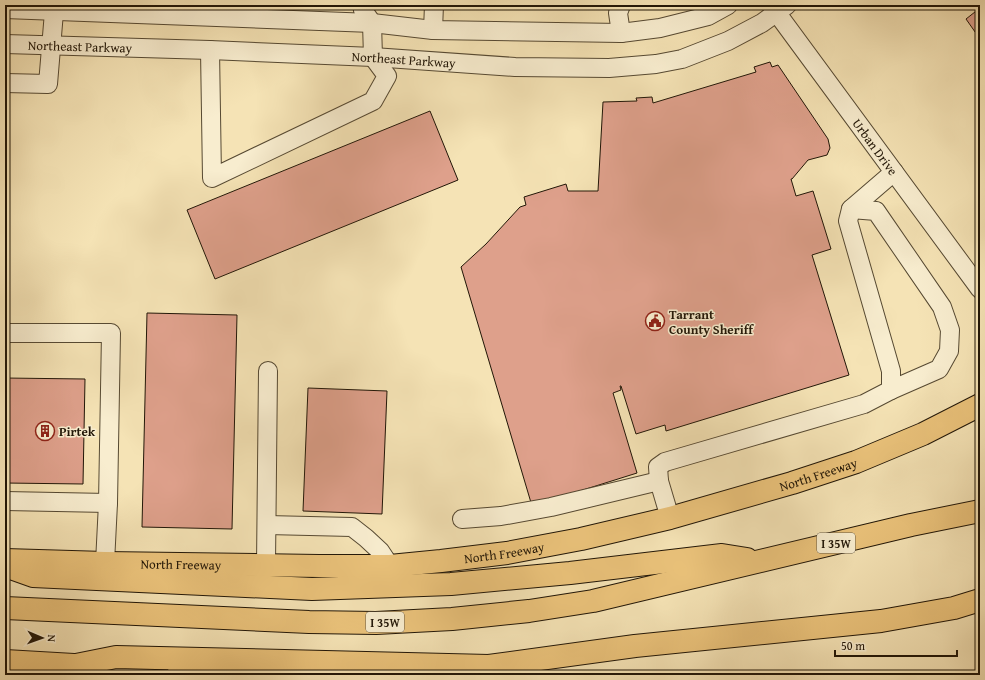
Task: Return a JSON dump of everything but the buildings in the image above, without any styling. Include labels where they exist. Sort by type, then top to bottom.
[{"type":"main road","name":"North Freeway","points":[[5,560],[105,563],[390,566],[514,552],[581,539],[670,518],[792,483],[856,462],[923,434],[980,405]]},
{"type":"main road","name":"I 35W","points":[[5,608],[309,622],[376,623],[452,619],[593,601],[980,510]]},
{"type":"main road","points":[[5,566],[33,576],[312,589],[451,584],[570,573],[722,555],[760,561]]},
{"type":"main road","points":[[76,665],[116,657],[490,666],[635,646],[881,621],[954,608],[980,600]]},
{"type":"main road","points":[[5,661],[218,675]]},
{"type":"street","points":[[210,50],[212,178],[373,101],[387,76],[373,58],[372,23],[363,10],[362,5]]},
{"type":"street","points":[[433,30],[434,5]]},
{"type":"street","points":[[620,33],[618,13],[621,5]]},
{"type":"street","points":[[5,9],[54,8],[372,23],[433,30],[620,33],[660,28],[708,10],[728,5]]},
{"type":"street","points":[[5,83],[48,84],[54,8]]},
{"type":"street","name":"Northeast Parkway","points":[[5,44],[210,50],[515,67],[609,68],[656,64],[682,59],[728,41],[762,23],[778,8]]},
{"type":"street","name":"Urban Drive","points":[[778,8],[894,172],[980,289]]},
{"type":"street","points":[[891,390],[891,371],[848,221],[851,209],[894,172]]},
{"type":"street","points":[[670,518],[659,481],[658,466],[665,462],[864,404],[891,390],[940,369],[949,351],[950,330],[942,307],[876,211],[851,209]]},
{"type":"street","points":[[5,334],[111,333],[108,503],[105,563]]},
{"type":"street","points":[[266,564],[268,371]]},
{"type":"street","points":[[462,519],[501,516],[544,508],[659,481]]},
{"type":"street","points":[[5,501],[108,503]]},
{"type":"street","points":[[267,525],[352,528],[380,551],[390,566]]},
{"type":"place","name":"Tarrant County Sheriff","points":[[655,321]]},
{"type":"place","name":"Pirtek","points":[[45,431]]}]
